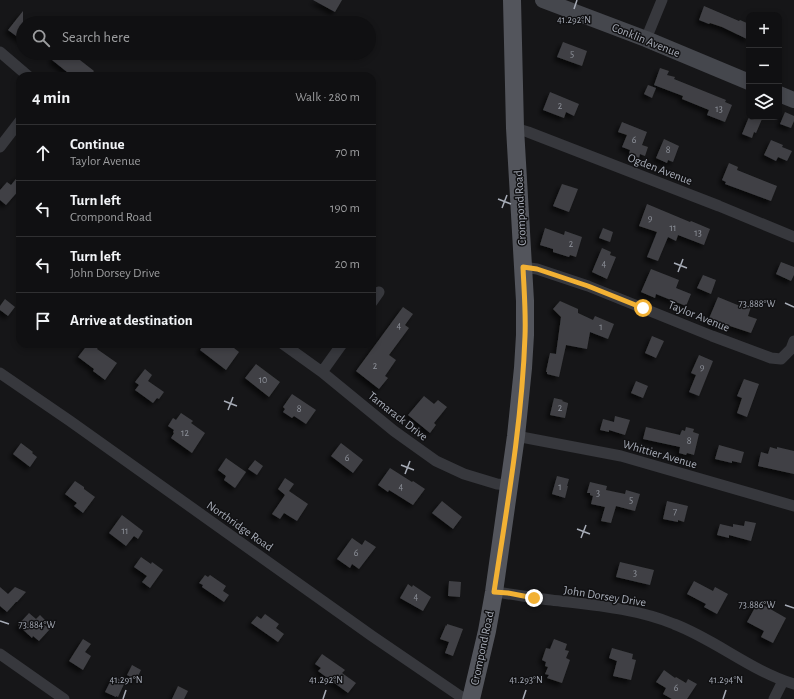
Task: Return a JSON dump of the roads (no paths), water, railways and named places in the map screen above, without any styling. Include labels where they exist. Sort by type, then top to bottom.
[{"type":"main road","name":"Crompond Road","points":[[471,699],[494,592],[510,485],[521,394],[525,335],[523,267],[515,128],[512,0]]},
{"type":"street","name":"Conklin Avenue","points":[[543,0],[646,39],[746,81]]},
{"type":"street","points":[[646,39],[662,0]]},
{"type":"street","points":[[0,52],[23,72]]},
{"type":"street","points":[[782,95],[794,100]]},
{"type":"street","points":[[0,147],[16,126]]},
{"type":"street","name":"Ogden Avenue","points":[[515,128],[719,206],[794,238]]},
{"type":"street","name":"Taylor Avenue","points":[[523,267],[537,269],[588,286],[712,336],[775,358],[781,359],[791,349],[794,341]]},
{"type":"street","points":[[376,296],[379,292]]},
{"type":"street","name":"Tamarack Drive","points":[[289,348],[322,372],[394,432],[436,461],[464,474],[497,484],[510,485]]},
{"type":"street","points":[[322,372],[339,348]]},
{"type":"street","name":"Northridge Road","points":[[0,373],[83,430],[372,636],[466,699]]},
{"type":"street","name":"Whittier Avenue","points":[[516,436],[621,456],[794,506]]},
{"type":"street","name":"John Dorsey Drive","points":[[494,592],[608,607],[640,613],[674,623],[701,636],[756,668],[789,682]]},
{"type":"street","points":[[0,654],[64,699]]},
{"type":"street","points":[[774,699],[789,682]]}]
